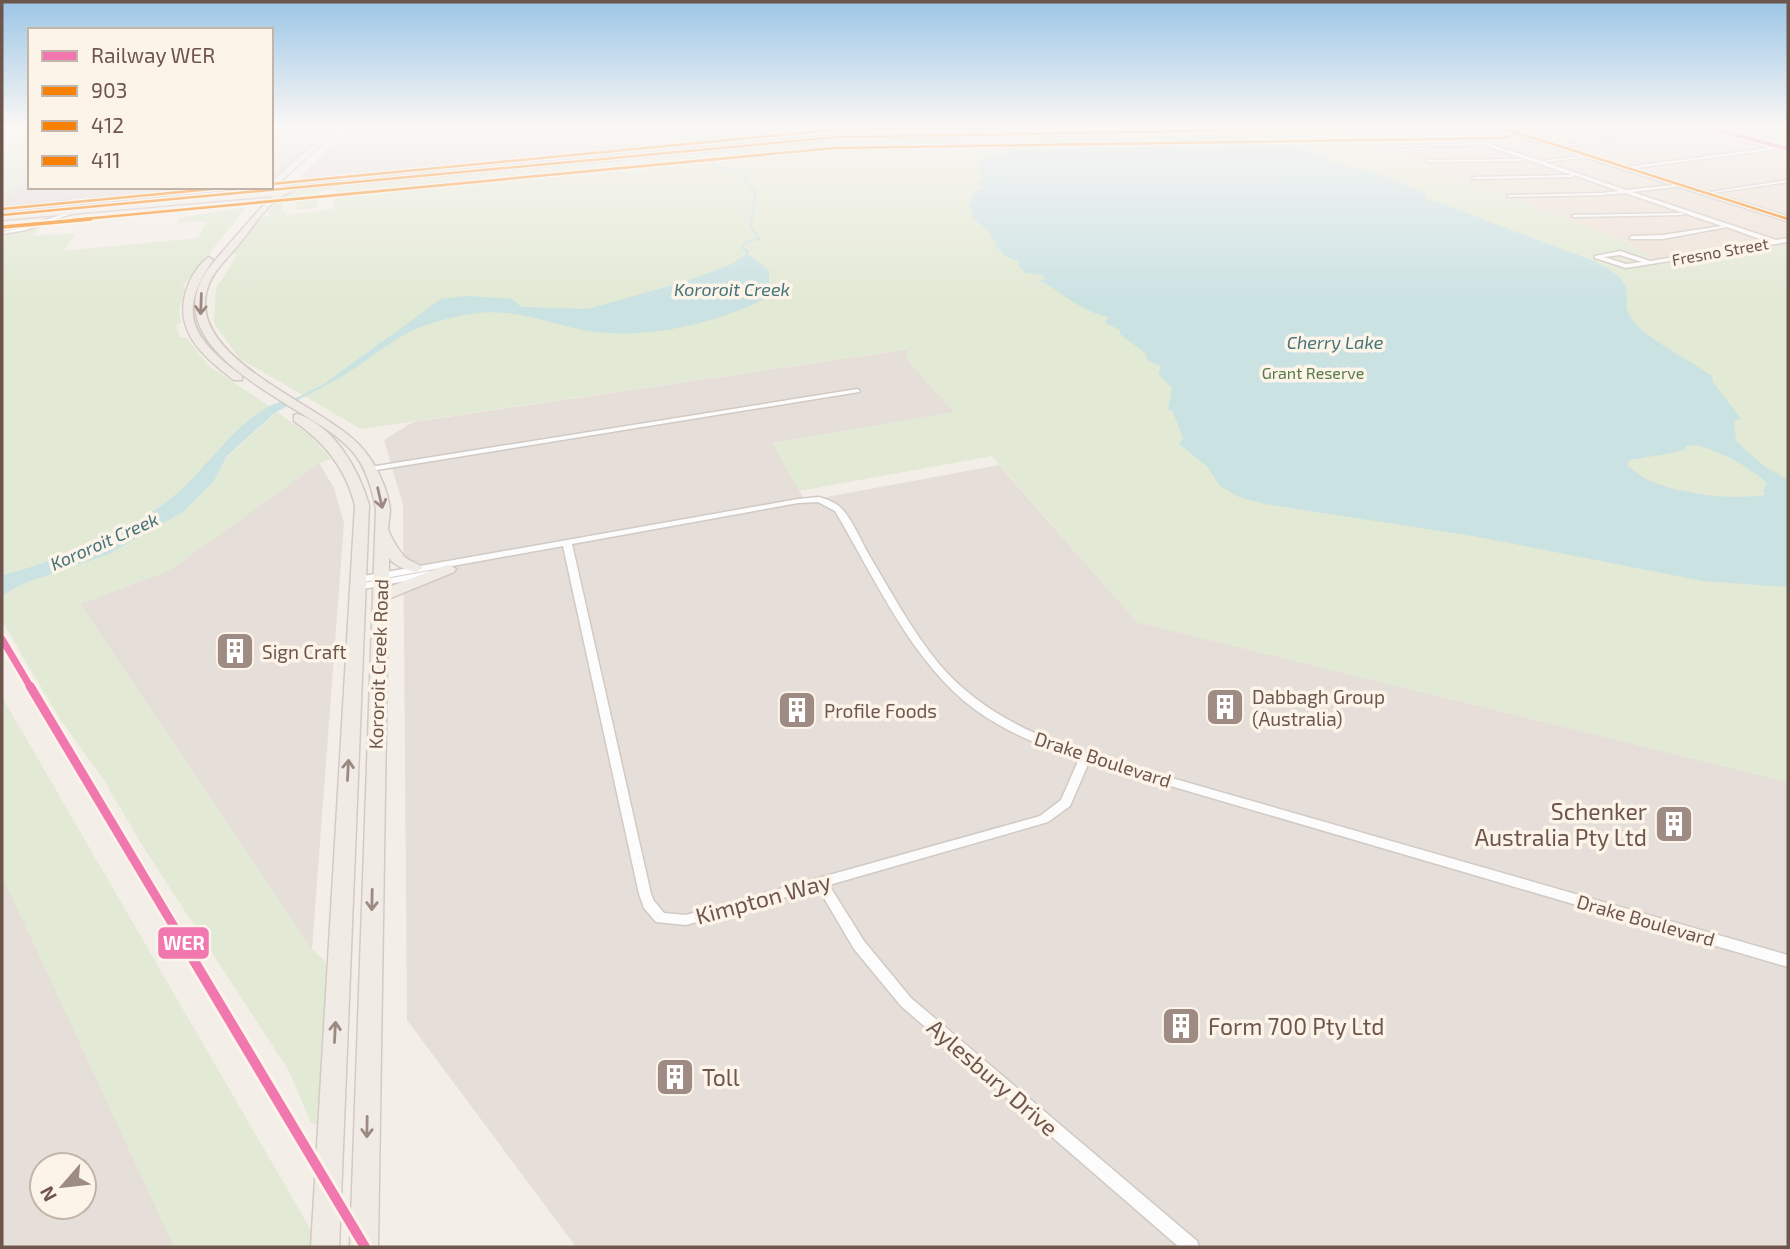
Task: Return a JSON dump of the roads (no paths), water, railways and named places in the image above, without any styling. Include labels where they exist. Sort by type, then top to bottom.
[{"type":"main road","name":"Kororoit Creek Road","points":[[285,183],[286,190],[220,260],[201,295],[201,319],[209,335],[235,364],[263,382],[335,447],[356,479],[362,505],[325,1247]]},
{"type":"main road","points":[[294,183],[299,186]]},
{"type":"main road","points":[[286,190],[329,183]]},
{"type":"main road","points":[[2,217],[69,203],[355,183]]},
{"type":"main road","points":[[2,217],[268,190]]},
{"type":"main road","name":"Kororoit Creek Road","points":[[268,190],[267,199],[200,271],[187,304],[188,322],[198,344],[250,387],[352,443],[370,469],[380,494],[383,527],[364,1247]]},
{"type":"main road","points":[[383,527],[393,555],[401,563],[416,568]]},
{"type":"main road","points":[[380,585],[398,587],[449,569]]},
{"type":"street","points":[[1603,183],[1775,242]]},
{"type":"street","points":[[1677,183],[1788,219]]},
{"type":"street","points":[[1706,193],[1772,183]]},
{"type":"street","points":[[1509,196],[1629,192],[1682,185]]},
{"type":"street","points":[[2,209],[69,203]]},
{"type":"street","points":[[2,233],[59,215],[90,210]]},
{"type":"street","points":[[1574,216],[1690,213]]},
{"type":"street","points":[[16,217],[38,219],[39,223]]},
{"type":"street","points":[[1632,238],[1663,237],[1730,226]]},
{"type":"street","name":"Fresno Street","points":[[1652,262],[1620,253],[1597,257],[1626,266],[1652,262],[1788,240]]},
{"type":"street","points":[[370,469],[856,391]]},
{"type":"street","name":"Drake Boulevard","points":[[358,584],[380,585],[416,568],[798,501],[827,501],[838,509],[925,651],[953,686],[994,717],[1021,732],[1085,757],[1788,961]]},
{"type":"street","name":"Kimpton Way","points":[[567,543],[645,894],[654,912],[668,920],[686,920],[1044,819],[1066,803],[1085,757]]},
{"type":"street","name":"Drake Boulevard","points":[[449,569],[511,553]]},
{"type":"street","name":"Aylesbury Drive","points":[[821,883],[859,945],[906,1002],[1191,1247]]},
{"type":"water","name":"Cherry Lake","points":[[982,183],[1401,183],[1425,193],[1426,198],[1594,261],[1611,271],[1625,286],[1629,314],[1641,329],[1712,376],[1713,382],[1741,419],[1734,421],[1736,441],[1764,466],[1788,480],[1788,587],[1703,581],[1473,536],[1265,504],[1239,497],[1219,485],[1208,467],[1179,444],[1183,438],[1173,412],[1168,409],[1172,388],[1158,374],[1161,367],[1147,360],[1146,354],[1120,334],[1120,330],[1105,323],[1108,317],[1073,302],[1039,280],[1045,279],[1042,275],[1025,273],[1018,265],[1020,262],[1005,256],[995,245],[998,241],[992,240],[989,231],[971,216],[973,211],[968,207],[975,191],[984,188],[980,186]],"holes":[[[1697,445],[1734,460],[1767,483],[1763,491],[1765,495],[1736,497],[1692,493],[1650,481],[1627,466],[1630,460],[1686,449],[1685,446]]]},
{"type":"water","name":"Kororoit Creek","points":[[747,254],[769,270],[769,297],[724,316],[650,332],[601,333],[528,316],[491,312],[461,316],[412,331],[343,376],[317,389],[441,299],[467,296],[512,299],[521,307],[588,309],[686,281],[730,265]]},
{"type":"water","name":"Kororoit Creek","points":[[302,398],[275,413],[227,456],[214,481],[183,512],[107,555],[22,584],[2,596],[2,575],[93,543],[159,507],[198,473],[254,416],[271,405]]},
{"type":"waterway","name":"Kororoit Creek","points":[[745,257],[748,251],[742,248],[746,242],[759,239],[751,227],[755,193],[748,183]]},
{"type":"waterway","name":"Kororoit Creek","points":[[299,398],[320,387]]},
{"type":"rail line","name":"WER","points":[[2,639],[365,1247]]},
{"type":"place","name":"Sign Craft","points":[[235,651]]},
{"type":"place","name":"Dabbagh Group (Australia)","points":[[1225,707]]},
{"type":"place","name":"Profile Foods","points":[[797,710]]},
{"type":"place","name":"Schenker Australia Pty Ltd","points":[[1674,824]]},
{"type":"place","name":"Form 700 Pty Ltd","points":[[1181,1026]]},
{"type":"place","name":"Toll","points":[[675,1077]]},
{"type":"park label","name":"Grant Reserve","points":[[1313,372]]}]
